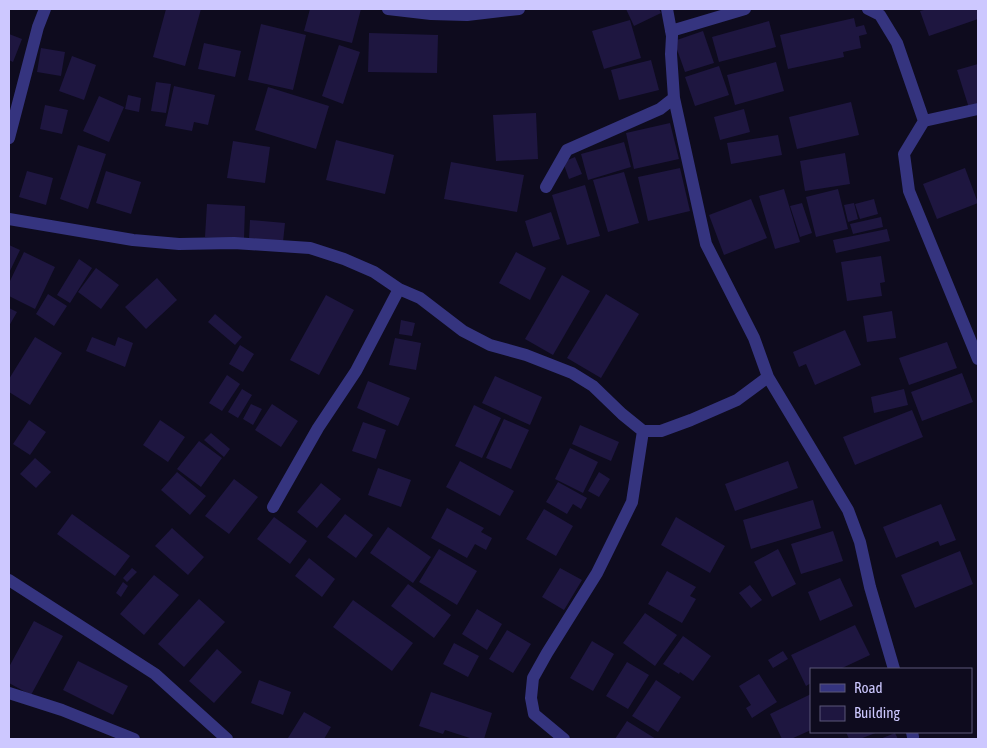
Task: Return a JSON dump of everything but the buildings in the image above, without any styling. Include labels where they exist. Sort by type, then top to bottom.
[{"type":"street","points":[[9,138],[38,27],[45,9]]},
{"type":"street","points":[[388,9],[431,14],[467,14],[519,9]]},
{"type":"street","points":[[667,9],[672,36],[671,54],[674,98],[706,244],[754,338],[768,378],[848,510],[860,542],[870,588],[894,668]]},
{"type":"street","points":[[671,31],[745,9]]},
{"type":"street","points":[[868,9],[880,15],[897,43],[924,121]]},
{"type":"street","points":[[546,187],[567,150],[660,109],[674,98]]},
{"type":"street","points":[[978,110],[924,121],[904,154],[909,191],[978,360]]},
{"type":"street","points":[[9,219],[133,240],[179,244],[234,243],[310,248],[344,259],[374,272],[399,289],[420,298],[463,331],[490,345],[526,355],[572,373],[593,386],[622,414],[644,431],[661,431],[691,420],[737,400],[768,378]]},
{"type":"street","points":[[273,507],[318,428],[356,371],[399,289]]},
{"type":"street","points":[[564,739],[534,714],[531,698],[533,678],[597,573],[632,502],[644,431]]},
{"type":"street","points":[[9,580],[155,674],[227,739]]},
{"type":"street","points":[[9,693],[62,710],[134,739]]}]
